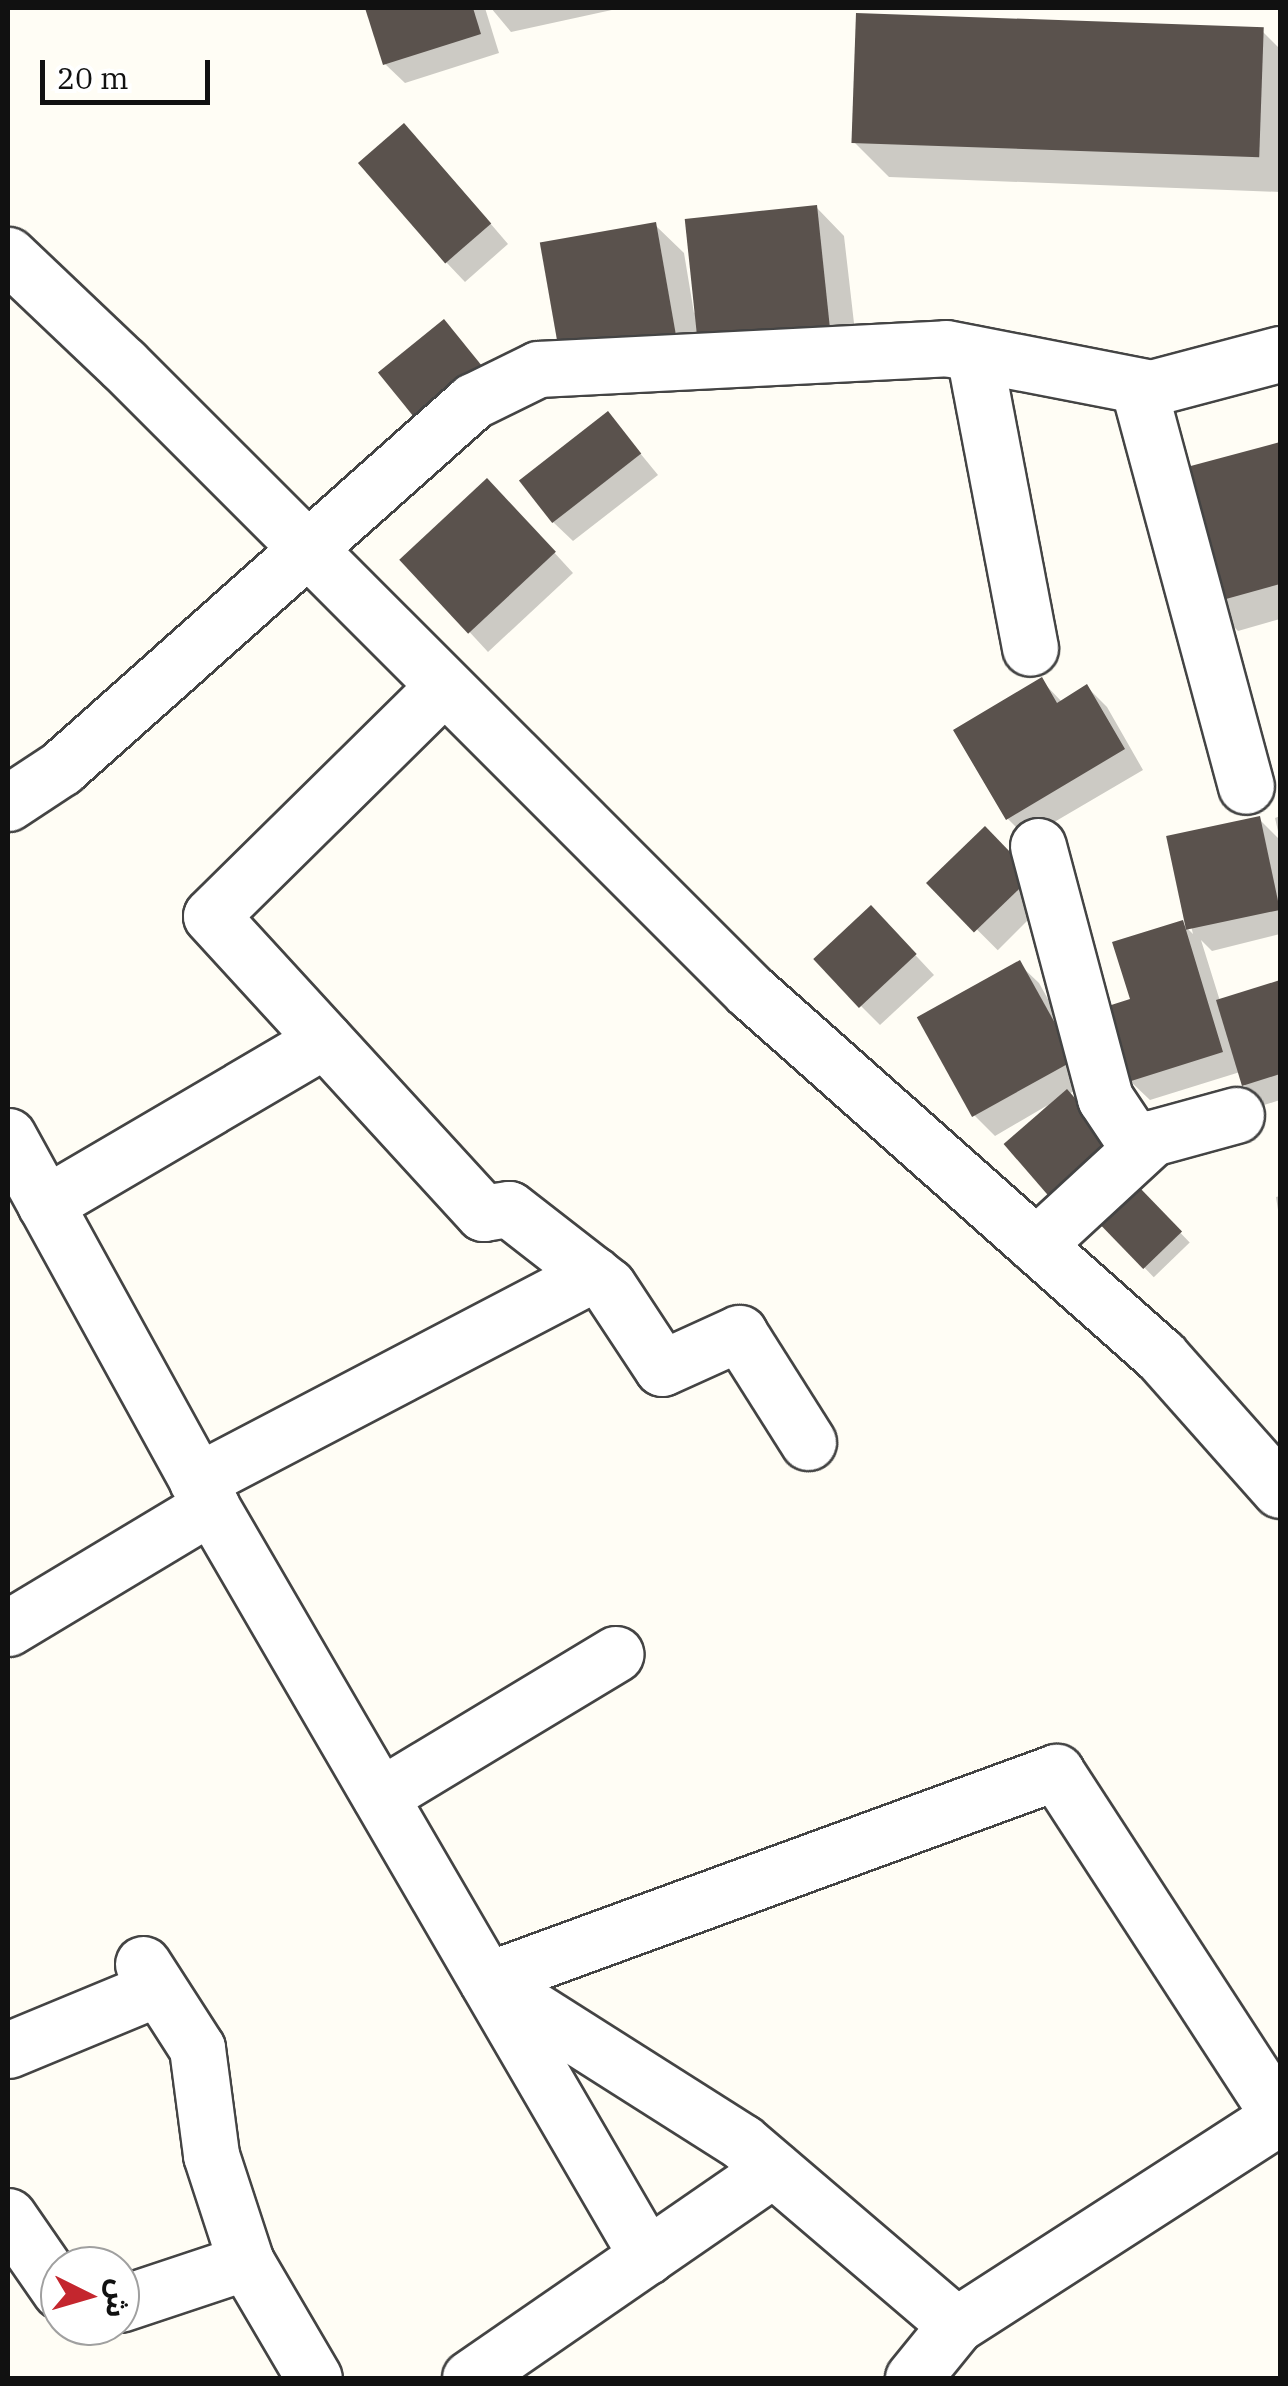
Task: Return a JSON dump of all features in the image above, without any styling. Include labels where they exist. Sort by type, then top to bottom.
[{"type":"street","points":[[8,254],[750,992],[1161,1356],[1280,1490]]},
{"type":"street","points":[[8,803],[62,768],[472,400],[538,369],[946,348],[1151,388],[1280,354]]},
{"type":"street","points":[[974,354],[1030,648]]},
{"type":"street","points":[[1138,386],[1246,786]]},
{"type":"street","points":[[444,686],[211,916],[483,1214],[508,1209],[608,1286],[662,1368],[739,1333],[808,1442]]},
{"type":"street","points":[[1038,846],[1105,1098],[1140,1149]]},
{"type":"street","points":[[45,1204],[325,1040]]},
{"type":"street","points":[[1036,1245],[1152,1138],[1236,1114]]},
{"type":"street","points":[[8,1136],[204,1494],[646,2256]]},
{"type":"street","points":[[8,1628],[204,1494],[593,1274]]},
{"type":"street","points":[[380,1796],[615,1654]]},
{"type":"street","points":[[486,1980],[1056,1772],[1280,2116],[956,2325],[913,2378]]},
{"type":"street","points":[[8,2050],[150,1976],[197,2048],[211,2154],[246,2262],[314,2378]]},
{"type":"street","points":[[486,1980],[742,2142],[956,2325]]},
{"type":"street","points":[[470,2378],[773,2168]]},
{"type":"street","points":[[8,2216],[40,2263]]},
{"type":"street","points":[[140,2297],[246,2262]]},
{"type":"building","points":[[365,8],[473,8],[481,34],[383,65]]},
{"type":"building","points":[[856,13],[1264,27],[1259,157],[851,143]]},
{"type":"building","points":[[404,123],[491,223],[445,263],[358,163]]},
{"type":"building","points":[[817,205],[830,330],[698,344],[685,219]]},
{"type":"building","points":[[656,222],[678,347],[562,368],[540,242]]},
{"type":"building","points":[[444,319],[489,375],[423,428],[378,372]]},
{"type":"building","points":[[608,411],[641,454],[552,523],[519,481]]},
{"type":"building","points":[[1280,442],[1280,584],[1208,604],[1172,471]]},
{"type":"building","points":[[487,478],[556,552],[468,634],[399,560]]},
{"type":"building","points":[[1042,677],[1057,703],[1087,684],[1125,749],[1006,820],[953,730]]},
{"type":"building","points":[[1260,816],[1280,910],[1186,930],[1166,836]]},
{"type":"building","points":[[985,826],[1033,876],[974,933],[926,883]]},
{"type":"building","points":[[871,905],[917,954],[859,1008],[813,959]]},
{"type":"building","points":[[1183,920],[1223,1052],[1128,1082],[1105,1007],[1130,999],[1112,942]]},
{"type":"building","points":[[1020,960],[1075,1060],[972,1117],[917,1017]]},
{"type":"building","points":[[1280,980],[1280,1074],[1242,1086],[1216,1000]]},
{"type":"building","points":[[1067,1089],[1112,1141],[1049,1196],[1004,1144]]},
{"type":"building","points":[[1139,1187],[1182,1232],[1143,1269],[1100,1225]]}]
